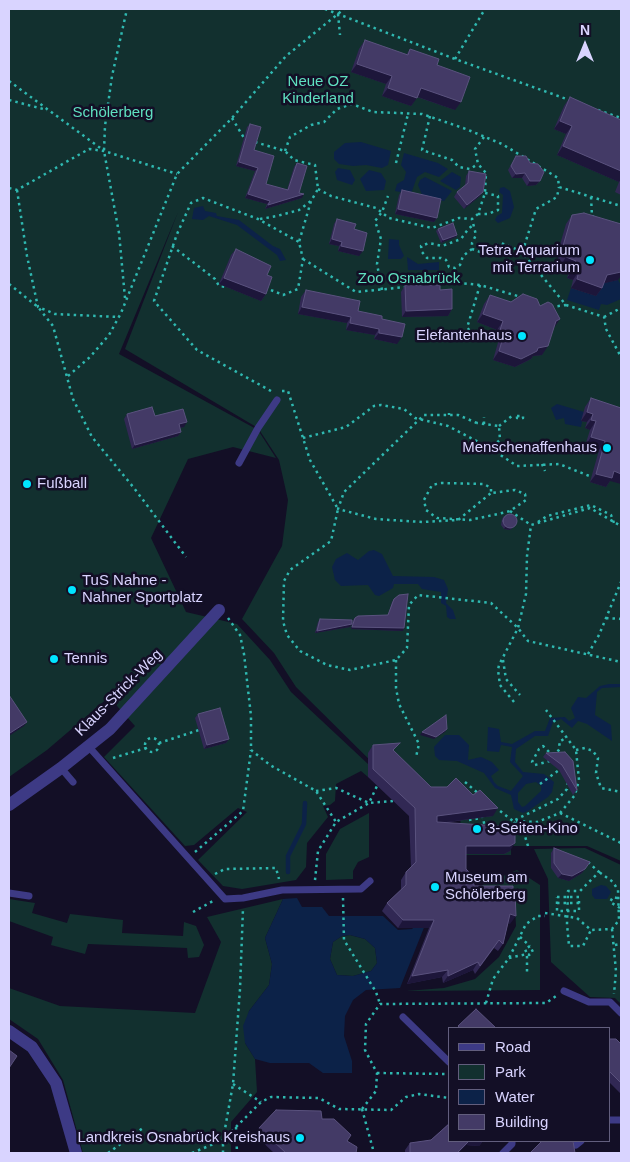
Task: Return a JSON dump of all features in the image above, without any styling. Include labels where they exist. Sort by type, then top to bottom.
[{"type":"street","name":"Klaus-Strick-Weg","points":[[9,806],[89,747],[138,701],[219,610]]},
{"type":"street","points":[[9,1031],[32,1047],[56,1083],[76,1153]]},
{"type":"lane","points":[[239,462],[258,428],[278,400]]},
{"type":"lane","points":[[89,747],[225,899],[243,898],[282,890],[361,889],[370,881]]},
{"type":"lane","points":[[61,768],[73,782]]},
{"type":"lane","points":[[9,893],[28,896]]},
{"type":"lane","points":[[564,991],[589,1002],[612,1000],[621,1013]]},
{"type":"lane","points":[[403,1017],[448,1061]]},
{"type":"lane","points":[[503,1153],[512,1142]]},
{"type":"path","points":[[125,300],[119,234],[104,151],[105,126],[112,76],[127,9]]},
{"type":"path","points":[[325,9],[455,59],[575,102]]},
{"type":"path","points":[[68,376],[90,357],[109,335],[177,174],[232,118],[286,56],[344,9]]},
{"type":"path","points":[[455,59],[485,9]]},
{"type":"path","points":[[338,14],[340,35]]},
{"type":"path","points":[[9,81],[104,151]]},
{"type":"path","points":[[9,100],[48,110]]},
{"type":"path","points":[[285,151],[290,137],[311,125],[324,122],[337,109],[352,104],[374,112],[430,116],[502,144],[558,178],[557,197],[536,209],[521,251]]},
{"type":"path","points":[[594,108],[621,118]]},
{"type":"path","points":[[396,163],[408,113]]},
{"type":"path","points":[[430,116],[422,150],[452,160],[459,167],[470,169],[478,164]]},
{"type":"path","points":[[232,118],[244,138]]},
{"type":"path","points":[[318,189],[331,196],[376,208],[389,218],[432,228],[459,218],[472,219],[478,214],[485,193],[486,173],[478,164],[475,149],[484,137]]},
{"type":"path","points":[[255,142],[285,151],[294,160],[315,165],[318,189],[311,201],[299,242],[302,259],[298,289]]},
{"type":"path","points":[[9,188],[17,190],[89,149],[104,151],[177,174]]},
{"type":"path","points":[[559,187],[585,193],[591,197],[621,206]]},
{"type":"path","points":[[17,190],[38,307]]},
{"type":"path","points":[[478,214],[488,214],[498,210],[498,196],[485,193]]},
{"type":"path","points":[[382,290],[377,264],[381,239],[376,222],[388,196]]},
{"type":"path","points":[[591,197],[592,216],[599,220]]},
{"type":"path","points":[[299,242],[258,219],[203,198],[191,203],[172,246],[154,301],[197,350],[271,391],[288,391],[310,460],[338,509],[376,519],[422,522],[458,520],[491,492],[510,489],[525,494],[526,500],[510,511],[470,520],[445,519],[432,516],[424,504],[424,500],[432,485],[484,484],[492,488],[491,492]]},
{"type":"path","points":[[258,219],[299,210],[311,201]]},
{"type":"path","points":[[472,219],[476,235],[472,243],[472,249]]},
{"type":"path","points":[[472,249],[463,256],[460,265],[455,268],[449,266],[446,260],[441,258],[427,258],[422,252],[421,246],[429,243],[442,246],[461,239],[469,228],[474,225]]},
{"type":"path","points":[[472,249],[480,252],[502,243],[521,251],[566,305]]},
{"type":"path","points":[[172,246],[215,280],[219,286],[226,287]]},
{"type":"path","points":[[302,259],[356,292],[449,282],[480,285],[528,300]]},
{"type":"path","points":[[9,284],[38,307],[53,326],[73,399],[92,437],[134,488],[186,557]]},
{"type":"path","points":[[480,285],[467,328],[483,341]]},
{"type":"path","points":[[266,288],[282,295],[298,289],[307,292]]},
{"type":"path","points":[[511,294],[512,300]]},
{"type":"path","points":[[545,305],[554,308],[566,305],[604,317],[621,308]]},
{"type":"path","points":[[38,307],[56,314],[118,316]]},
{"type":"path","points":[[604,317],[606,328],[621,357]]},
{"type":"path","points":[[303,438],[346,427],[376,405],[404,408],[415,418],[448,426],[490,448],[517,466],[559,464],[592,477]]},
{"type":"path","points":[[512,416],[498,426],[477,423],[458,415],[424,415],[344,492],[331,541],[290,570],[284,582],[283,621],[287,636],[300,651],[327,665],[350,670],[396,660],[407,648],[409,605],[418,595],[491,603],[518,628],[528,641],[621,662]]},
{"type":"path","points":[[484,417],[484,424]]},
{"type":"path","points":[[490,448],[500,440],[498,426]]},
{"type":"path","points":[[542,464],[546,471]]},
{"type":"path","points":[[531,525],[590,508],[621,526]]},
{"type":"path","points":[[510,511],[531,525]]},
{"type":"path","points":[[514,702],[500,685],[498,678],[499,665],[518,628],[526,594],[527,556],[531,525]]},
{"type":"path","points":[[588,654],[600,636],[621,582]]},
{"type":"path","points":[[606,618],[621,619]]},
{"type":"path","points":[[188,858],[243,810],[251,750],[251,716],[244,654],[240,635],[234,624]]},
{"type":"path","points":[[396,660],[396,688],[399,704],[419,744],[416,758]]},
{"type":"path","points":[[503,660],[506,679],[520,695]]},
{"type":"path","points":[[513,821],[537,822],[560,813],[576,795],[579,780],[576,750],[546,710]]},
{"type":"path","points":[[159,743],[198,730]]},
{"type":"path","points":[[555,763],[549,761],[535,764],[532,762],[539,749],[543,746],[550,753],[556,754],[560,748],[559,742],[568,737]]},
{"type":"path","points":[[146,748],[146,743],[150,739],[156,740],[159,743]]},
{"type":"path","points":[[102,761],[146,748],[153,752],[158,750],[159,743]]},
{"type":"path","points":[[576,750],[585,748],[593,751],[598,758],[596,772],[601,788],[621,792]]},
{"type":"path","points":[[251,750],[270,764],[316,791],[336,822]]},
{"type":"path","points":[[540,784],[559,770]]},
{"type":"path","points":[[513,821],[558,800],[567,789],[568,779]]},
{"type":"path","points":[[465,782],[479,794]]},
{"type":"path","points":[[369,803],[377,786]]},
{"type":"path","points":[[316,791],[336,788],[369,803]]},
{"type":"path","points":[[315,889],[318,851],[336,822],[369,803],[393,801]]},
{"type":"path","points":[[494,806],[513,821],[524,833],[528,846]]},
{"type":"path","points":[[480,809],[487,830]]},
{"type":"path","points":[[469,811],[469,827]]},
{"type":"path","points":[[560,813],[621,843]]},
{"type":"path","points":[[469,820],[482,818]]},
{"type":"path","points":[[477,826],[484,825]]},
{"type":"path","points":[[486,1003],[493,978],[509,958],[526,924],[538,916],[568,916],[582,920],[586,927],[591,930],[612,929],[620,920],[618,890],[613,882],[588,862]]},
{"type":"path","points":[[207,879],[225,869],[276,868],[282,890]]},
{"type":"path","points":[[591,930],[583,946],[569,946],[568,891],[580,891],[599,872]]},
{"type":"path","points":[[557,897],[568,897],[579,897],[579,911],[557,911],[557,897]]},
{"type":"path","points":[[620,899],[613,897],[610,902],[620,908]]},
{"type":"path","points":[[224,1153],[223,1140],[233,1084],[240,989],[243,898]]},
{"type":"path","points":[[193,912],[213,901]]},
{"type":"path","points":[[557,903],[579,904]]},
{"type":"path","points":[[343,912],[344,940],[376,992],[380,1004]]},
{"type":"path","points":[[612,929],[616,971],[612,1000]]},
{"type":"path","points":[[509,958],[533,952],[530,946],[520,937]]},
{"type":"path","points":[[615,945],[621,944]]},
{"type":"path","points":[[527,972],[527,954],[525,949],[530,946]]},
{"type":"path","points":[[380,1004],[546,1003],[564,991]]},
{"type":"path","points":[[362,1109],[376,1091],[377,1073],[365,1050],[366,1024],[380,1004]]},
{"type":"path","points":[[377,1073],[448,1074]]},
{"type":"path","points":[[233,1084],[261,1102]]},
{"type":"path","points":[[192,1153],[223,1140],[261,1102],[270,1097],[319,1098],[339,1109],[391,1110],[406,1097],[419,1094],[448,1098]]},
{"type":"path","points":[[362,1109],[375,1153]]},
{"type":"path","points":[[236,1127],[237,1153]]},
{"type":"path","points":[[108,1153],[143,1128]]},
{"type":"green space","points":[[9,9],[621,9],[621,861],[587,846],[511,846],[511,855],[461,855],[460,795],[440,796],[386,776],[296,687],[274,653],[242,619],[282,546],[288,500],[279,460],[258,428],[125,349],[178,212],[119,354],[258,430],[276,458],[233,447],[188,459],[151,538],[186,612],[237,624],[270,660],[291,692],[368,764],[368,777],[361,771],[336,784],[335,801],[330,805],[323,806],[328,817],[307,843],[306,867],[296,880],[242,889],[223,886],[198,860],[247,812],[238,808],[194,845],[185,846],[104,757],[135,726],[109,697],[47,750],[9,777]]},
{"type":"green space","points":[[369,813],[369,857],[358,862],[353,871],[353,879],[326,880],[326,854],[340,829]]},
{"type":"green space","points":[[585,848],[621,865],[621,1004],[615,998],[590,997],[551,962],[548,879],[534,849]]},
{"type":"green space","points":[[517,870],[540,885],[540,990],[406,991],[444,988],[475,979],[499,957],[516,926],[514,889],[473,889]]},
{"type":"green space","points":[[9,899],[35,903],[32,913],[67,923],[70,914],[123,920],[122,933],[183,936],[184,922],[196,926],[204,945],[199,957],[188,958],[187,948],[88,944],[85,954],[51,945],[53,937],[9,921]]},
{"type":"green space","points":[[283,899],[265,938],[272,964],[269,985],[249,1011],[245,1043],[255,1059],[257,1092],[231,1122],[231,1153],[83,1153],[63,1080],[38,1039],[9,1019],[9,988],[60,1006],[195,1013],[221,942],[207,917]]},
{"type":"green space","points":[[350,935],[365,939],[375,948],[377,963],[371,971],[353,976],[337,975],[330,959],[333,942],[342,936]]},
{"type":"water","points":[[361,142],[391,151],[388,165],[382,168],[366,165],[353,166],[339,164],[334,159],[334,152],[345,143]]},
{"type":"water","points":[[404,153],[438,163],[448,169],[439,177],[425,172],[417,177],[411,194],[395,191],[397,184],[404,180],[406,172],[401,165]]},
{"type":"water","points":[[338,168],[350,170],[355,180],[352,185],[337,180],[335,172]]},
{"type":"water","points":[[369,170],[381,173],[386,181],[384,190],[366,191],[360,179]]},
{"type":"water","points":[[452,172],[461,177],[460,187],[456,190],[440,181]]},
{"type":"water","points":[[425,177],[452,191],[444,201],[423,197],[418,185],[420,180]]},
{"type":"water","points":[[504,187],[510,191],[514,207],[510,218],[498,223],[495,220],[502,213],[503,195],[499,192],[500,188]]},
{"type":"water","points":[[203,206],[205,211],[216,213],[217,216],[239,220],[273,246],[280,249],[286,260],[280,261],[277,255],[237,225],[209,216],[203,220],[192,219],[194,208]]},
{"type":"water","points":[[389,239],[399,240],[404,256],[401,259],[388,259]]},
{"type":"water","points":[[407,257],[418,264],[439,262],[439,270],[408,270]]},
{"type":"water","points":[[602,280],[618,280],[621,285],[621,299],[607,305],[601,304],[599,310],[567,300],[571,288],[596,296]]},
{"type":"water","points":[[557,404],[584,412],[581,427],[565,424],[564,418],[556,420],[551,408]]},
{"type":"water","points":[[374,550],[382,554],[393,576],[434,577],[444,580],[448,589],[446,603],[453,610],[456,619],[447,617],[446,606],[441,603],[441,592],[422,589],[418,584],[394,584],[393,588],[379,596],[375,595],[368,585],[341,586],[335,580],[332,567],[336,559],[347,553],[358,560],[369,551]]},
{"type":"water","points":[[621,684],[621,687],[602,688],[597,692],[595,715],[611,725],[612,741],[587,724],[578,721],[572,728],[561,719],[553,722],[548,736],[535,736],[516,749],[515,762],[523,772],[544,774],[554,782],[552,792],[548,797],[528,811],[523,813],[514,809],[511,795],[495,788],[484,773],[457,761],[439,760],[435,756],[434,747],[445,735],[459,735],[469,745],[468,760],[481,757],[492,762],[499,770],[491,776],[494,782],[498,786],[511,791],[523,776],[510,762],[512,747],[501,745],[499,752],[487,751],[488,727],[499,729],[501,742],[512,744],[535,731],[545,731],[550,718],[565,717],[569,721],[575,718],[571,708],[578,697],[586,698],[600,686]],"holes":[[[536,782],[541,786],[541,791],[522,807],[518,802],[518,793],[526,784]]]},
{"type":"water","points":[[601,885],[606,886],[611,892],[607,899],[595,899],[592,895],[592,889]]},
{"type":"water","points":[[297,898],[302,907],[322,907],[329,916],[383,916],[398,930],[412,929],[424,917],[427,920],[400,988],[366,990],[353,1000],[345,1016],[344,1036],[352,1061],[352,1073],[323,1073],[309,1063],[270,1063],[255,1059],[245,1043],[243,1026],[249,1011],[269,985],[272,964],[265,938],[283,899]],"holes":[[[350,935],[365,939],[375,948],[377,963],[371,971],[353,976],[337,975],[330,959],[333,942],[342,936]]]},
{"type":"building","points":[[365,40],[408,55],[410,49],[439,59],[437,65],[470,77],[461,102],[421,88],[417,98],[388,88],[392,76],[357,64]]},
{"type":"building","points":[[570,97],[621,120],[621,171],[563,146],[572,126],[560,121]]},
{"type":"building","points":[[250,124],[261,127],[254,150],[274,156],[266,184],[288,190],[297,163],[307,166],[299,193],[304,194],[268,205],[270,201],[248,194],[258,168],[239,162]]},
{"type":"building","points":[[516,156],[526,156],[530,163],[538,164],[544,172],[540,181],[530,181],[525,173],[516,174],[511,166]]},
{"type":"building","points":[[469,171],[486,174],[483,192],[467,205],[457,192],[468,183]]},
{"type":"building","points":[[402,190],[441,199],[437,218],[398,209]]},
{"type":"building","name":"Tetra Aquarium mit Terrarium","points":[[584,213],[621,224],[621,272],[607,275],[602,288],[577,279],[579,271],[573,269],[576,261],[566,257],[563,246],[572,215]]},
{"type":"building","points":[[337,219],[356,224],[354,229],[367,233],[363,251],[341,246],[342,242],[332,239]]},
{"type":"building","points":[[453,223],[457,235],[443,240],[438,229]]},
{"type":"building","points":[[236,249],[271,266],[267,275],[272,277],[266,294],[224,278]]},
{"type":"building","points":[[405,285],[440,285],[440,290],[452,289],[452,309],[406,311]]},
{"type":"building","points":[[306,290],[360,301],[358,311],[382,316],[382,319],[405,324],[402,337],[379,333],[379,329],[350,323],[351,317],[302,307]]},
{"type":"building","name":"Elefantenhaus","points":[[523,294],[537,299],[540,306],[548,302],[552,304],[560,319],[556,321],[548,346],[538,348],[537,351],[521,359],[499,351],[505,331],[500,330],[503,321],[483,314],[490,295],[511,302]]},
{"type":"building","name":"Menschenaffenhaus","points":[[591,398],[621,408],[621,474],[614,471],[612,478],[596,474],[605,441],[591,437],[596,421],[591,420],[593,414],[587,412]]},
{"type":"building","points":[[152,407],[155,416],[183,409],[187,422],[179,424],[181,432],[135,445],[127,414]]},
{"type":"building","points":[[510,514],[515,516],[517,521],[515,526],[510,528],[505,526],[503,521],[505,516]]},
{"type":"building","points":[[408,594],[404,628],[352,627],[355,618],[358,616],[388,615],[394,599],[399,595]]},
{"type":"building","points":[[320,619],[352,620],[352,624],[317,631]]},
{"type":"building","points":[[9,695],[27,722],[10,733],[9,731]]},
{"type":"building","points":[[220,708],[229,739],[207,745],[198,714]]},
{"type":"building","points":[[446,715],[447,729],[436,737],[422,732]]},
{"type":"building","name":"Museum am Schölerberg","points":[[400,743],[393,750],[431,787],[447,787],[456,778],[473,795],[480,790],[498,808],[437,816],[437,822],[515,827],[515,843],[510,846],[466,846],[466,869],[474,877],[474,886],[513,886],[516,916],[510,914],[503,944],[499,940],[480,966],[478,962],[448,976],[448,970],[412,976],[434,920],[403,920],[387,903],[406,885],[406,872],[416,862],[415,808],[373,769],[373,745]]},
{"type":"building","points":[[565,752],[573,761],[577,790],[562,765],[546,753]]},
{"type":"building","points":[[554,848],[590,862],[585,869],[572,876],[562,874],[554,863]]},
{"type":"building","points":[[476,1009],[495,1027],[459,1027]]},
{"type":"building","points":[[610,1039],[616,1039],[621,1044],[621,1083],[610,1072]]},
{"type":"building","points":[[9,1050],[17,1056],[9,1068]]},
{"type":"building","name":"Landkreis Osnabrück Kreishaus","points":[[276,1110],[321,1111],[322,1119],[334,1119],[351,1135],[347,1141],[357,1147],[356,1153],[286,1153],[259,1128]]},
{"type":"building","points":[[448,1125],[448,1142],[468,1142],[457,1153],[410,1153],[410,1143],[431,1140]]},
{"type":"building","points":[[541,1142],[573,1142],[575,1153],[530,1153]]},
{"type":"waterway","points":[[288,872],[288,856],[304,824],[305,803]]},
{"type":"place","name":"Tetra Aquarium mit Terrarium","points":[[590,260]]},
{"type":"place","name":"Elefantenhaus","points":[[522,336]]},
{"type":"place","name":"Menschenaffenhaus","points":[[607,448]]},
{"type":"place","name":"Fußball","points":[[27,484]]},
{"type":"place","name":"TuS Nahne - Nahner Sportplatz","points":[[72,590]]},
{"type":"place","name":"Tennis","points":[[54,659]]},
{"type":"place","name":"3-Seiten-Kino","points":[[477,829]]},
{"type":"place","name":"Museum am Schölerberg","points":[[435,887]]},
{"type":"place","name":"Landkreis Osnabrück Kreishaus","points":[[300,1138]]},
{"type":"park label","name":"Neue OZ Kinderland","points":[[318,90]]},
{"type":"park label","name":"Schölerberg","points":[[113,113]]},
{"type":"park label","name":"Zoo Osnabrück","points":[[409,279]]}]
